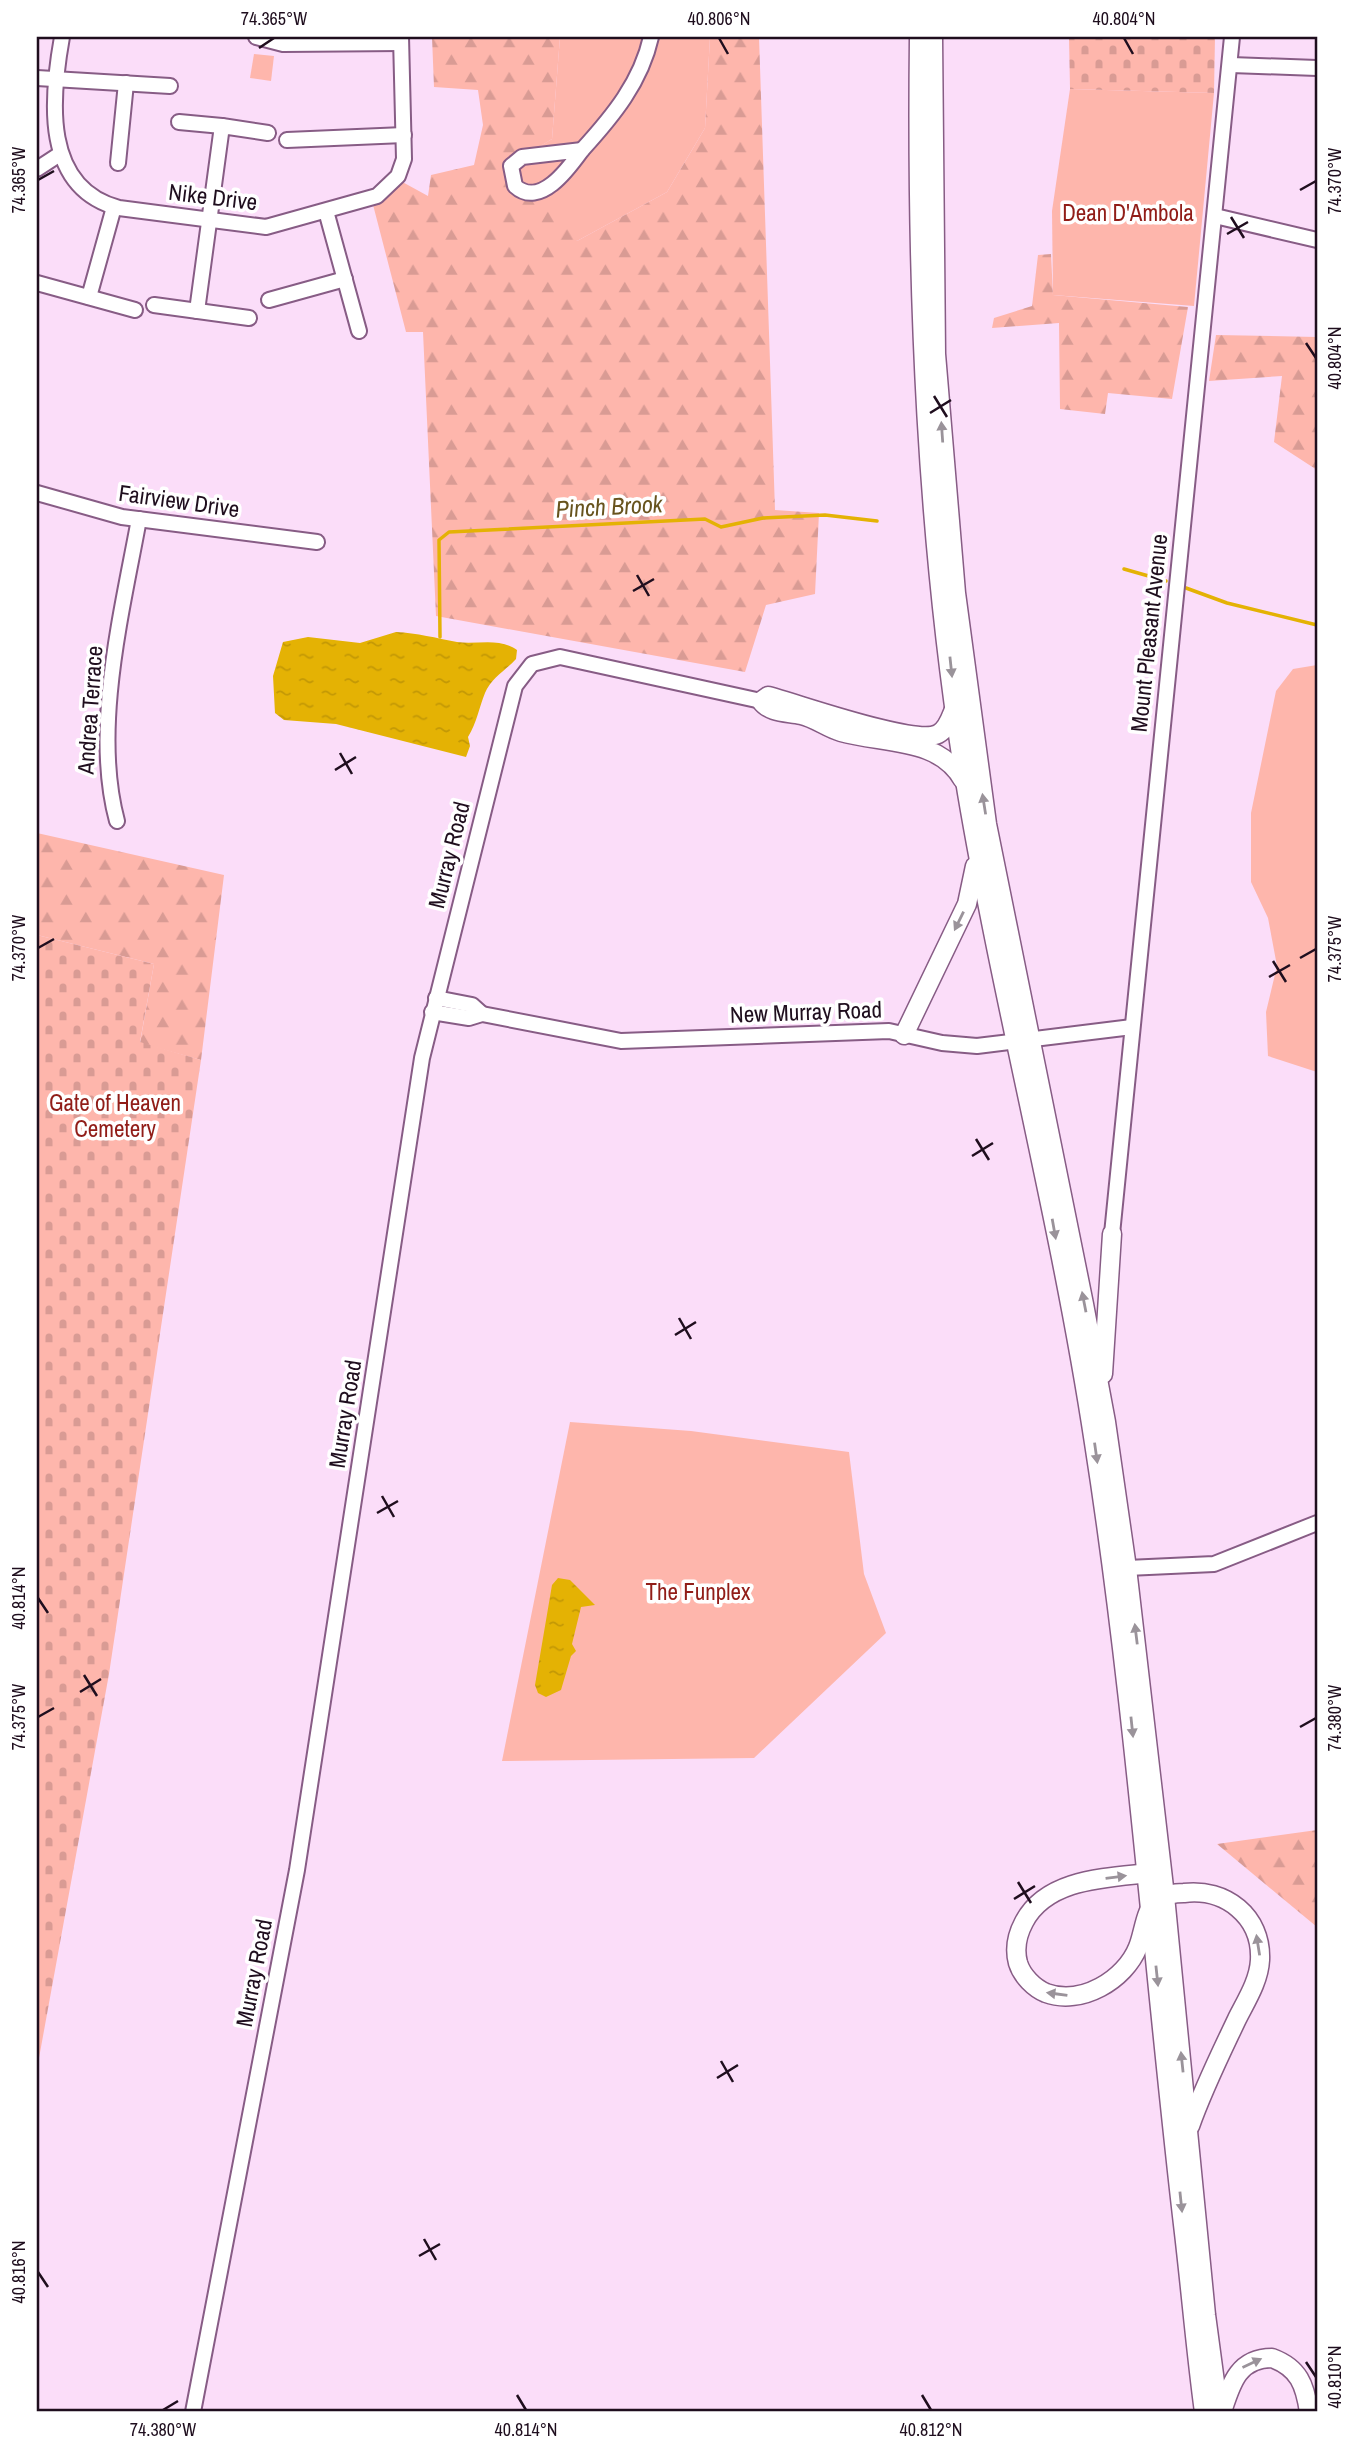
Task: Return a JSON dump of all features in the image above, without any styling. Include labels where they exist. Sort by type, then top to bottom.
[{"type":"main road","points":[[919,37],[922,332],[935,527],[955,707],[974,831],[1022,1040],[1070,1231],[1102,1405],[1127,1568],[1155,1873],[1150,1908],[1140,1943],[1130,1962],[1115,1978],[1097,1989],[1059,1996],[1038,1989],[1022,1971],[1016,1951],[1020,1929],[1027,1917],[1046,1897],[1084,1881],[1155,1873]]},
{"type":"main road","points":[[933,37],[933,268],[948,517],[987,824],[1022,1040],[1094,1441],[1155,1873],[1165,1896],[1206,2315],[1220,2412]]},
{"type":"main road","points":[[955,707],[940,733],[924,736],[844,720],[805,705],[768,696],[761,701],[766,708],[805,716],[839,732],[935,751],[952,764],[966,787]]},
{"type":"main road","points":[[904,1035],[972,891],[974,831]]},
{"type":"main road","points":[[1102,1405],[1112,1234]]},
{"type":"main road","points":[[1150,1908],[1165,1896],[1199,1892],[1224,1898],[1244,1913],[1260,1946],[1256,1980],[1203,2089],[1189,2130]]},
{"type":"main road","points":[[1150,1908],[1204,2412]]},
{"type":"main road","points":[[1220,2412],[1238,2370],[1261,2358],[1272,2358],[1295,2370],[1302,2381],[1309,2412]]},
{"type":"street","name":"Nike Drive","points":[[62,37],[55,124],[60,154],[69,172],[86,191],[114,207],[266,227],[371,199],[388,188],[402,167],[404,135],[401,40],[335,40],[284,44],[256,37]]},
{"type":"street","points":[[582,150],[522,157],[511,166],[515,187],[527,193],[541,191],[566,171],[629,93],[642,68],[651,37]]},
{"type":"street","name":"Mount Pleasant Avenue","points":[[1112,1234],[1232,37]]},
{"type":"street","points":[[1231,65],[1317,68]]},
{"type":"street","points":[[37,78],[170,86]]},
{"type":"street","points":[[118,163],[126,83]]},
{"type":"street","points":[[179,122],[268,133]]},
{"type":"street","points":[[197,311],[222,126]]},
{"type":"street","points":[[287,140],[404,135]]},
{"type":"street","points":[[37,169],[60,154]]},
{"type":"street","points":[[89,297],[114,207]]},
{"type":"street","points":[[326,211],[359,331]]},
{"type":"street","points":[[1214,216],[1317,240]]},
{"type":"street","points":[[269,300],[345,279]]},
{"type":"street","points":[[37,283],[135,310]]},
{"type":"street","points":[[154,305],[248,318]]},
{"type":"street","name":"Fairview Drive","points":[[37,494],[101,513],[317,542]]},
{"type":"street","name":"Andrea Terrace","points":[[117,821],[108,788],[112,668],[139,519]]},
{"type":"street","name":"Murray Road","points":[[193,2412],[297,1870],[422,1059],[516,686],[527,668],[539,661],[560,657],[761,701]]},
{"type":"street","name":"New Murray Road","points":[[434,1005],[469,1018],[482,1014],[621,1041],[878,1031],[968,1046],[1132,1027]]},
{"type":"street","points":[[1127,1568],[1213,1564],[1317,1523]]},
{"type":"green space","points":[[432,37],[560,37],[552,139],[511,164],[510,189],[558,203],[577,241],[667,192],[705,128],[710,37],[759,37],[775,510],[819,513],[815,594],[766,605],[745,672],[436,616],[423,332],[406,332],[371,197],[397,179],[428,196],[431,175],[474,165],[483,125],[478,90],[434,87]]},
{"type":"green space","points":[[560,37],[710,37],[705,128],[667,192],[577,241],[509,189],[510,164],[552,139]]},
{"type":"green space","points":[[1069,37],[1215,37],[1214,93],[1070,89]]},
{"type":"green space","points":[[254,54],[274,56],[271,81],[250,78]]},
{"type":"green space","name":"Dean D'Ambola","points":[[1070,89],[1214,93],[1194,306],[1053,295],[1052,211]]},
{"type":"green space","points":[[1051,254],[1053,295],[1188,307],[1172,399],[1108,393],[1105,414],[1060,409],[1059,323],[992,328],[994,318],[1032,306],[1038,255]]},
{"type":"green space","points":[[1216,335],[1317,337],[1317,470],[1274,442],[1282,376],[1209,381]]},
{"type":"green space","points":[[1317,665],[1317,1072],[1268,1056],[1266,1012],[1277,966],[1268,918],[1251,882],[1251,813],[1276,691],[1293,669]]},
{"type":"green space","points":[[37,833],[224,875],[201,1060],[140,1043],[154,964],[37,935]]},
{"type":"green space","name":"Gate of Heaven Cemetery","points":[[37,935],[154,964],[140,1042],[201,1060],[109,1674],[37,2069]]},
{"type":"green space","name":"The Funplex","points":[[570,1422],[691,1431],[849,1452],[864,1574],[886,1633],[754,1758],[502,1761]]},
{"type":"green space","points":[[1317,1830],[1317,1927],[1217,1844]]},
{"type":"water","points":[[396,632],[465,643],[503,644],[517,650],[516,659],[485,693],[468,737],[470,746],[466,757],[336,724],[284,720],[275,713],[273,676],[283,642],[308,637],[360,643]]},
{"type":"water","points":[[558,1578],[570,1580],[595,1605],[581,1607],[572,1644],[576,1651],[571,1656],[561,1690],[546,1697],[538,1693],[535,1685],[552,1585]]},
{"type":"waterway","name":"Pinch Brook","points":[[440,637],[439,540],[449,532],[705,519],[721,527],[763,518],[825,515],[877,521]]},
{"type":"waterway","name":"Pinch Brook","points":[[1124,569],[1166,581]]},
{"type":"waterway","name":"Pinch Brook","points":[[1186,588],[1227,603],[1317,625]]}]
